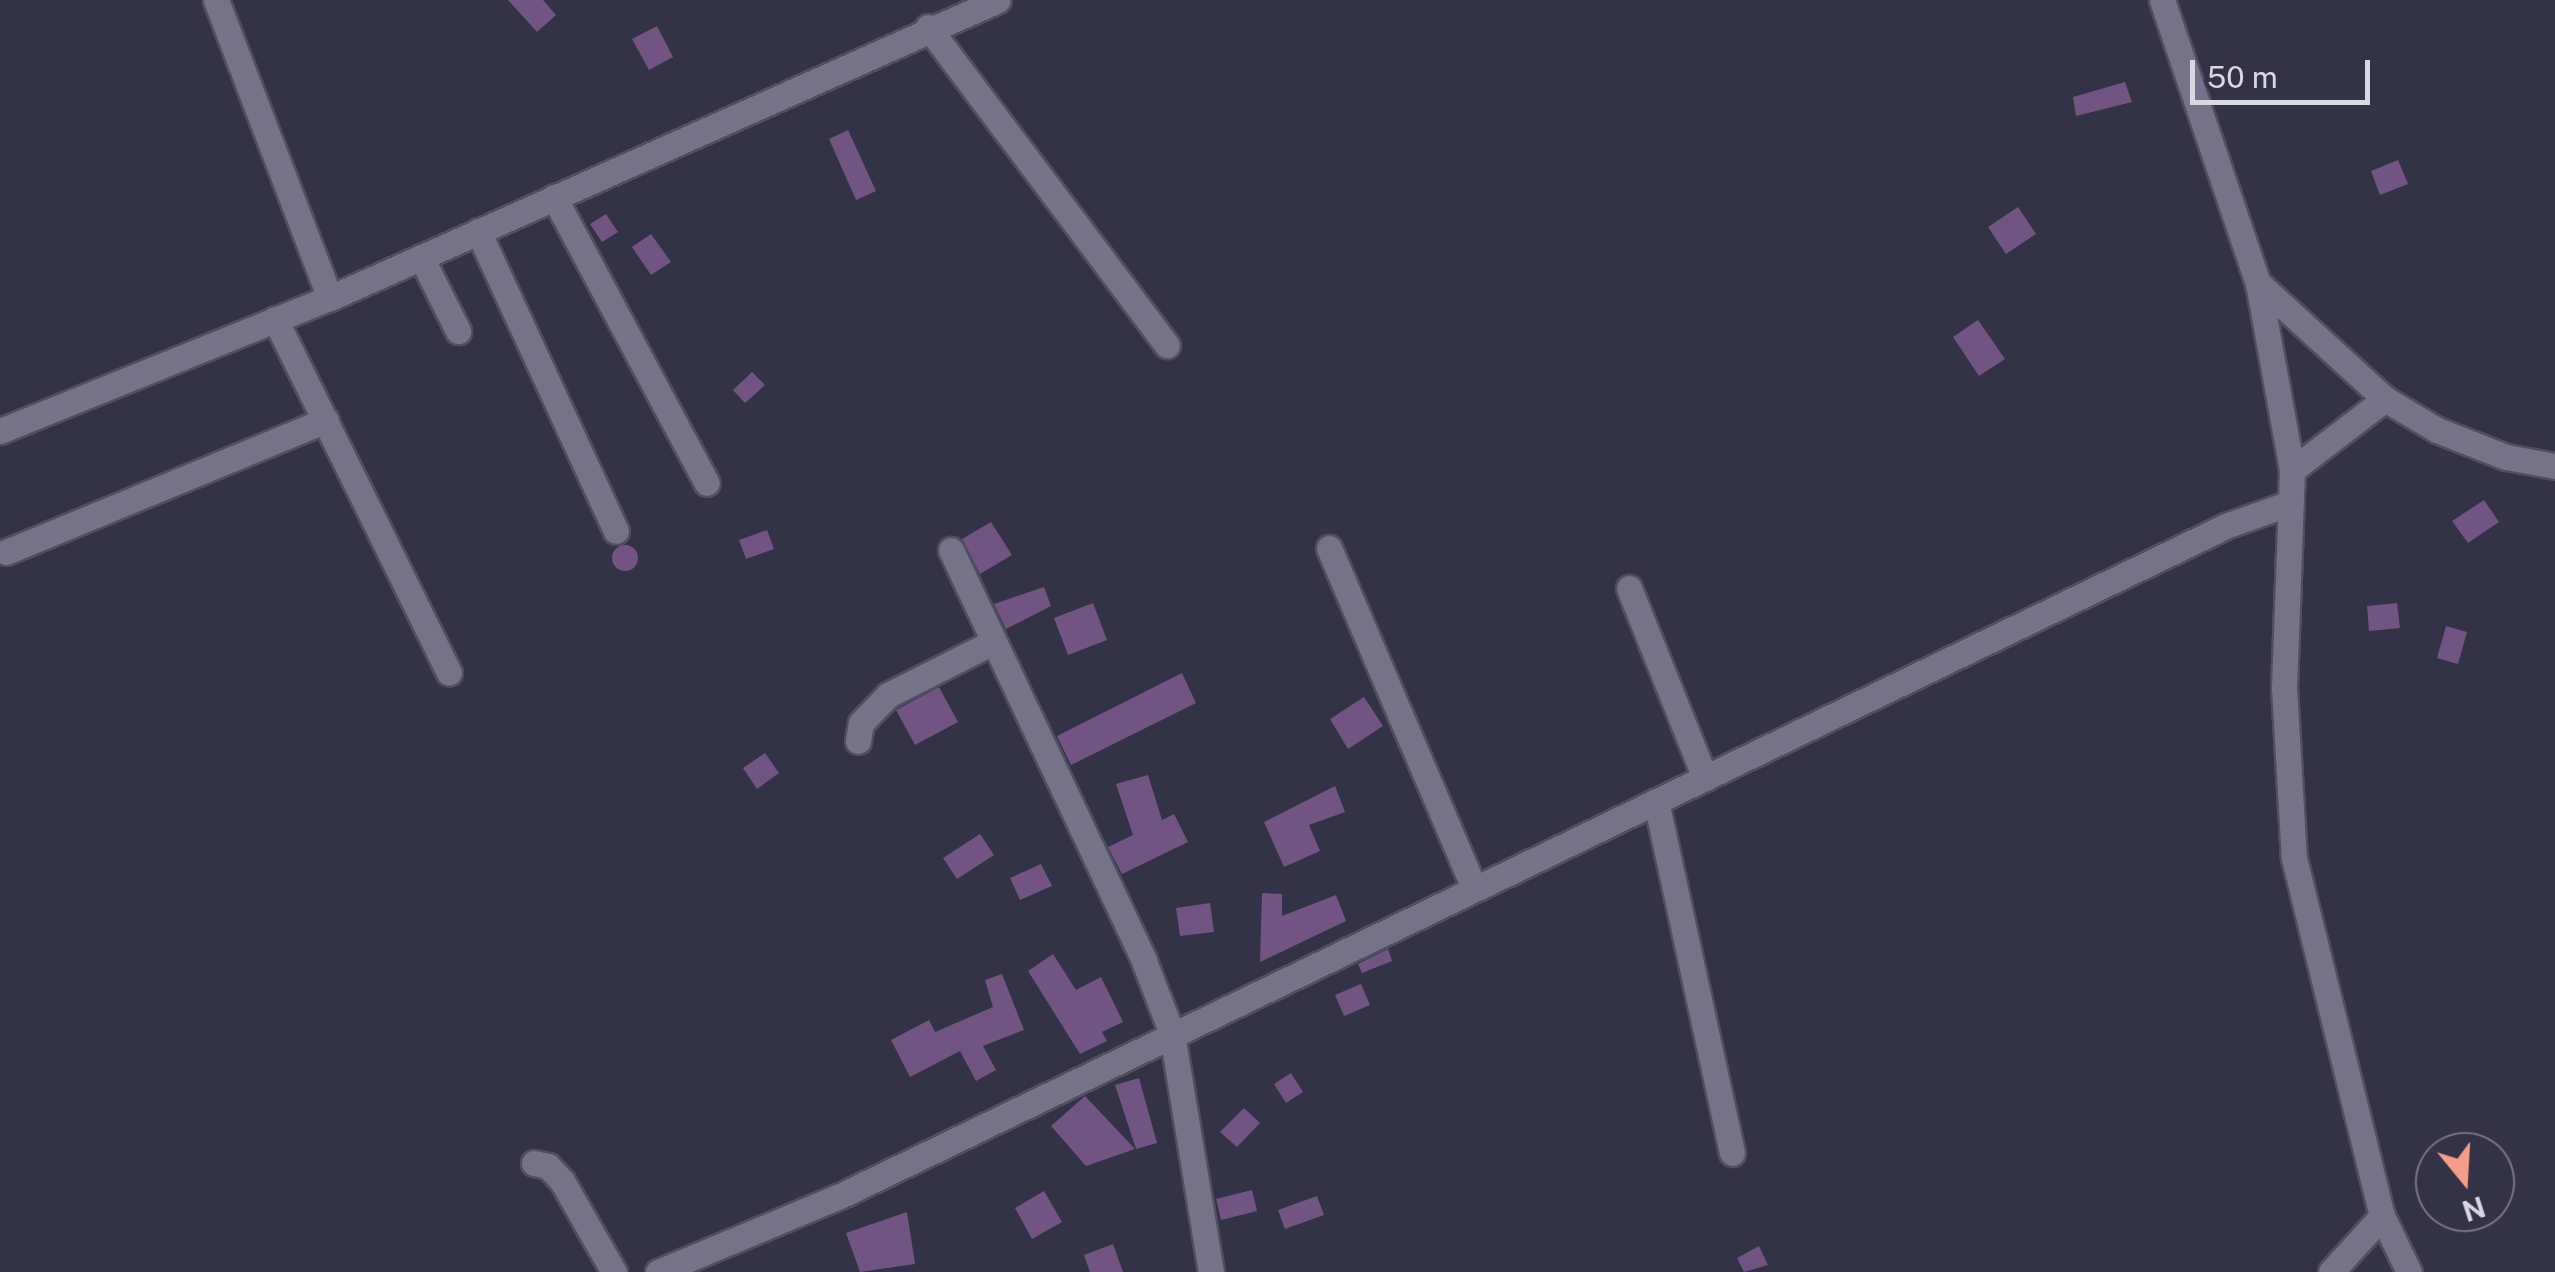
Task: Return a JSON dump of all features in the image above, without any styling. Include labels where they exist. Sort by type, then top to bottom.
[{"type":"street","points":[[216,0],[330,298]]},
{"type":"street","points":[[0,431],[330,298],[928,27],[998,0]]},
{"type":"street","points":[[2162,0],[2258,284],[2292,470],[2284,688],[2294,858],[2382,1216],[2409,1272]]},
{"type":"street","points":[[928,27],[1167,345]]},
{"type":"street","points":[[554,197],[707,484]]},
{"type":"street","points":[[478,232],[616,531]]},
{"type":"street","points":[[420,257],[458,331]]},
{"type":"street","points":[[2258,284],[2386,400],[2471,443],[2555,466]]},
{"type":"street","points":[[276,319],[449,673]]},
{"type":"street","points":[[2292,470],[2386,400]]},
{"type":"street","points":[[6,552],[326,420]]},
{"type":"street","points":[[661,1272],[840,1196],[2228,526],[2290,503]]},
{"type":"street","points":[[1329,548],[1474,888]]},
{"type":"street","points":[[951,550],[1172,1034],[1211,1272]]},
{"type":"street","points":[[1629,588],[1705,778]]},
{"type":"street","points":[[858,741],[874,705],[993,642]]},
{"type":"street","points":[[1656,801],[1732,1152]]},
{"type":"street","points":[[534,1163],[548,1166],[562,1181],[614,1272]]},
{"type":"street","points":[[2331,1272],[2382,1216]]},
{"type":"building","points":[[508,0],[543,0],[556,15],[537,32]]},
{"type":"building","points":[[657,26],[673,57],[649,70],[632,39]]},
{"type":"building","points":[[2125,82],[2132,102],[2076,116],[2073,97]]},
{"type":"building","points":[[848,130],[876,191],[856,200],[829,139]]},
{"type":"building","points":[[2398,160],[2408,184],[2380,195],[2371,171]]},
{"type":"building","points":[[2018,207],[2036,234],[2006,254],[1988,227]]},
{"type":"building","points":[[606,214],[618,232],[602,242],[590,224]]},
{"type":"building","points":[[651,234],[671,262],[651,275],[632,247]]},
{"type":"building","points":[[1978,320],[2005,359],[1979,376],[1953,337]]},
{"type":"building","points":[[752,372],[765,385],[745,403],[733,390]]},
{"type":"building","points":[[2484,500],[2499,522],[2468,543],[2452,521]]},
{"type":"building","points":[[991,522],[1012,555],[980,574],[962,539]]},
{"type":"building","points":[[767,530],[774,549],[746,559],[739,540]]},
{"type":"building","points":[[625,545],[634,549],[638,558],[634,567],[625,571],[616,567],[612,558],[616,549]]},
{"type":"building","points":[[1044,587],[1051,606],[1006,629],[994,604]]},
{"type":"building","points":[[1093,603],[1107,640],[1068,655],[1054,618]]},
{"type":"building","points":[[2397,603],[2400,628],[2369,631],[2367,606]]},
{"type":"building","points":[[2446,626],[2467,632],[2458,664],[2437,658]]},
{"type":"building","points":[[1182,673],[1196,703],[1071,765],[1057,736]]},
{"type":"building","points":[[939,687],[958,722],[915,745],[896,710]]},
{"type":"building","points":[[1364,697],[1383,726],[1348,749],[1330,719]]},
{"type":"building","points":[[765,753],[779,773],[757,789],[743,768]]},
{"type":"building","points":[[1148,775],[1162,820],[1174,814],[1188,842],[1122,874],[1108,847],[1133,835],[1116,784]]},
{"type":"building","points":[[1335,786],[1345,812],[1309,825],[1320,851],[1284,867],[1264,822]]},
{"type":"building","points":[[980,834],[994,855],[957,879],[943,858]]},
{"type":"building","points":[[1041,864],[1052,886],[1020,900],[1010,878]]},
{"type":"building","points":[[1262,893],[1282,894],[1282,916],[1336,895],[1346,921],[1260,962]]},
{"type":"building","points":[[1210,903],[1214,932],[1180,936],[1176,908]]},
{"type":"building","points":[[1388,949],[1392,961],[1362,973],[1358,964]]},
{"type":"building","points":[[1053,954],[1076,990],[1101,977],[1123,1022],[1102,1032],[1107,1041],[1080,1054],[1028,971]]},
{"type":"building","points":[[1002,974],[1024,1030],[983,1046],[996,1070],[976,1081],[960,1051],[910,1077],[891,1040],[929,1020],[935,1032],[993,1007],[985,980]]},
{"type":"building","points":[[1361,984],[1370,1005],[1344,1016],[1335,995]]},
{"type":"building","points":[[1291,1073],[1303,1092],[1286,1103],[1274,1084]]},
{"type":"building","points":[[1139,1078],[1157,1143],[1136,1149],[1115,1085]]},
{"type":"building","points":[[1085,1096],[1135,1149],[1086,1166],[1051,1126]]},
{"type":"building","points":[[1244,1108],[1260,1123],[1237,1147],[1220,1132]]},
{"type":"building","points":[[1252,1190],[1257,1211],[1221,1220],[1216,1199]]},
{"type":"building","points":[[1044,1191],[1062,1222],[1032,1239],[1015,1208]]},
{"type":"building","points":[[1317,1196],[1324,1215],[1285,1229],[1278,1210]]},
{"type":"building","points":[[907,1212],[915,1264],[860,1272],[846,1233]]},
{"type":"building","points":[[1113,1244],[1123,1272],[1090,1272],[1084,1255]]},
{"type":"building","points":[[1759,1246],[1768,1265],[1744,1272],[1737,1258]]}]
